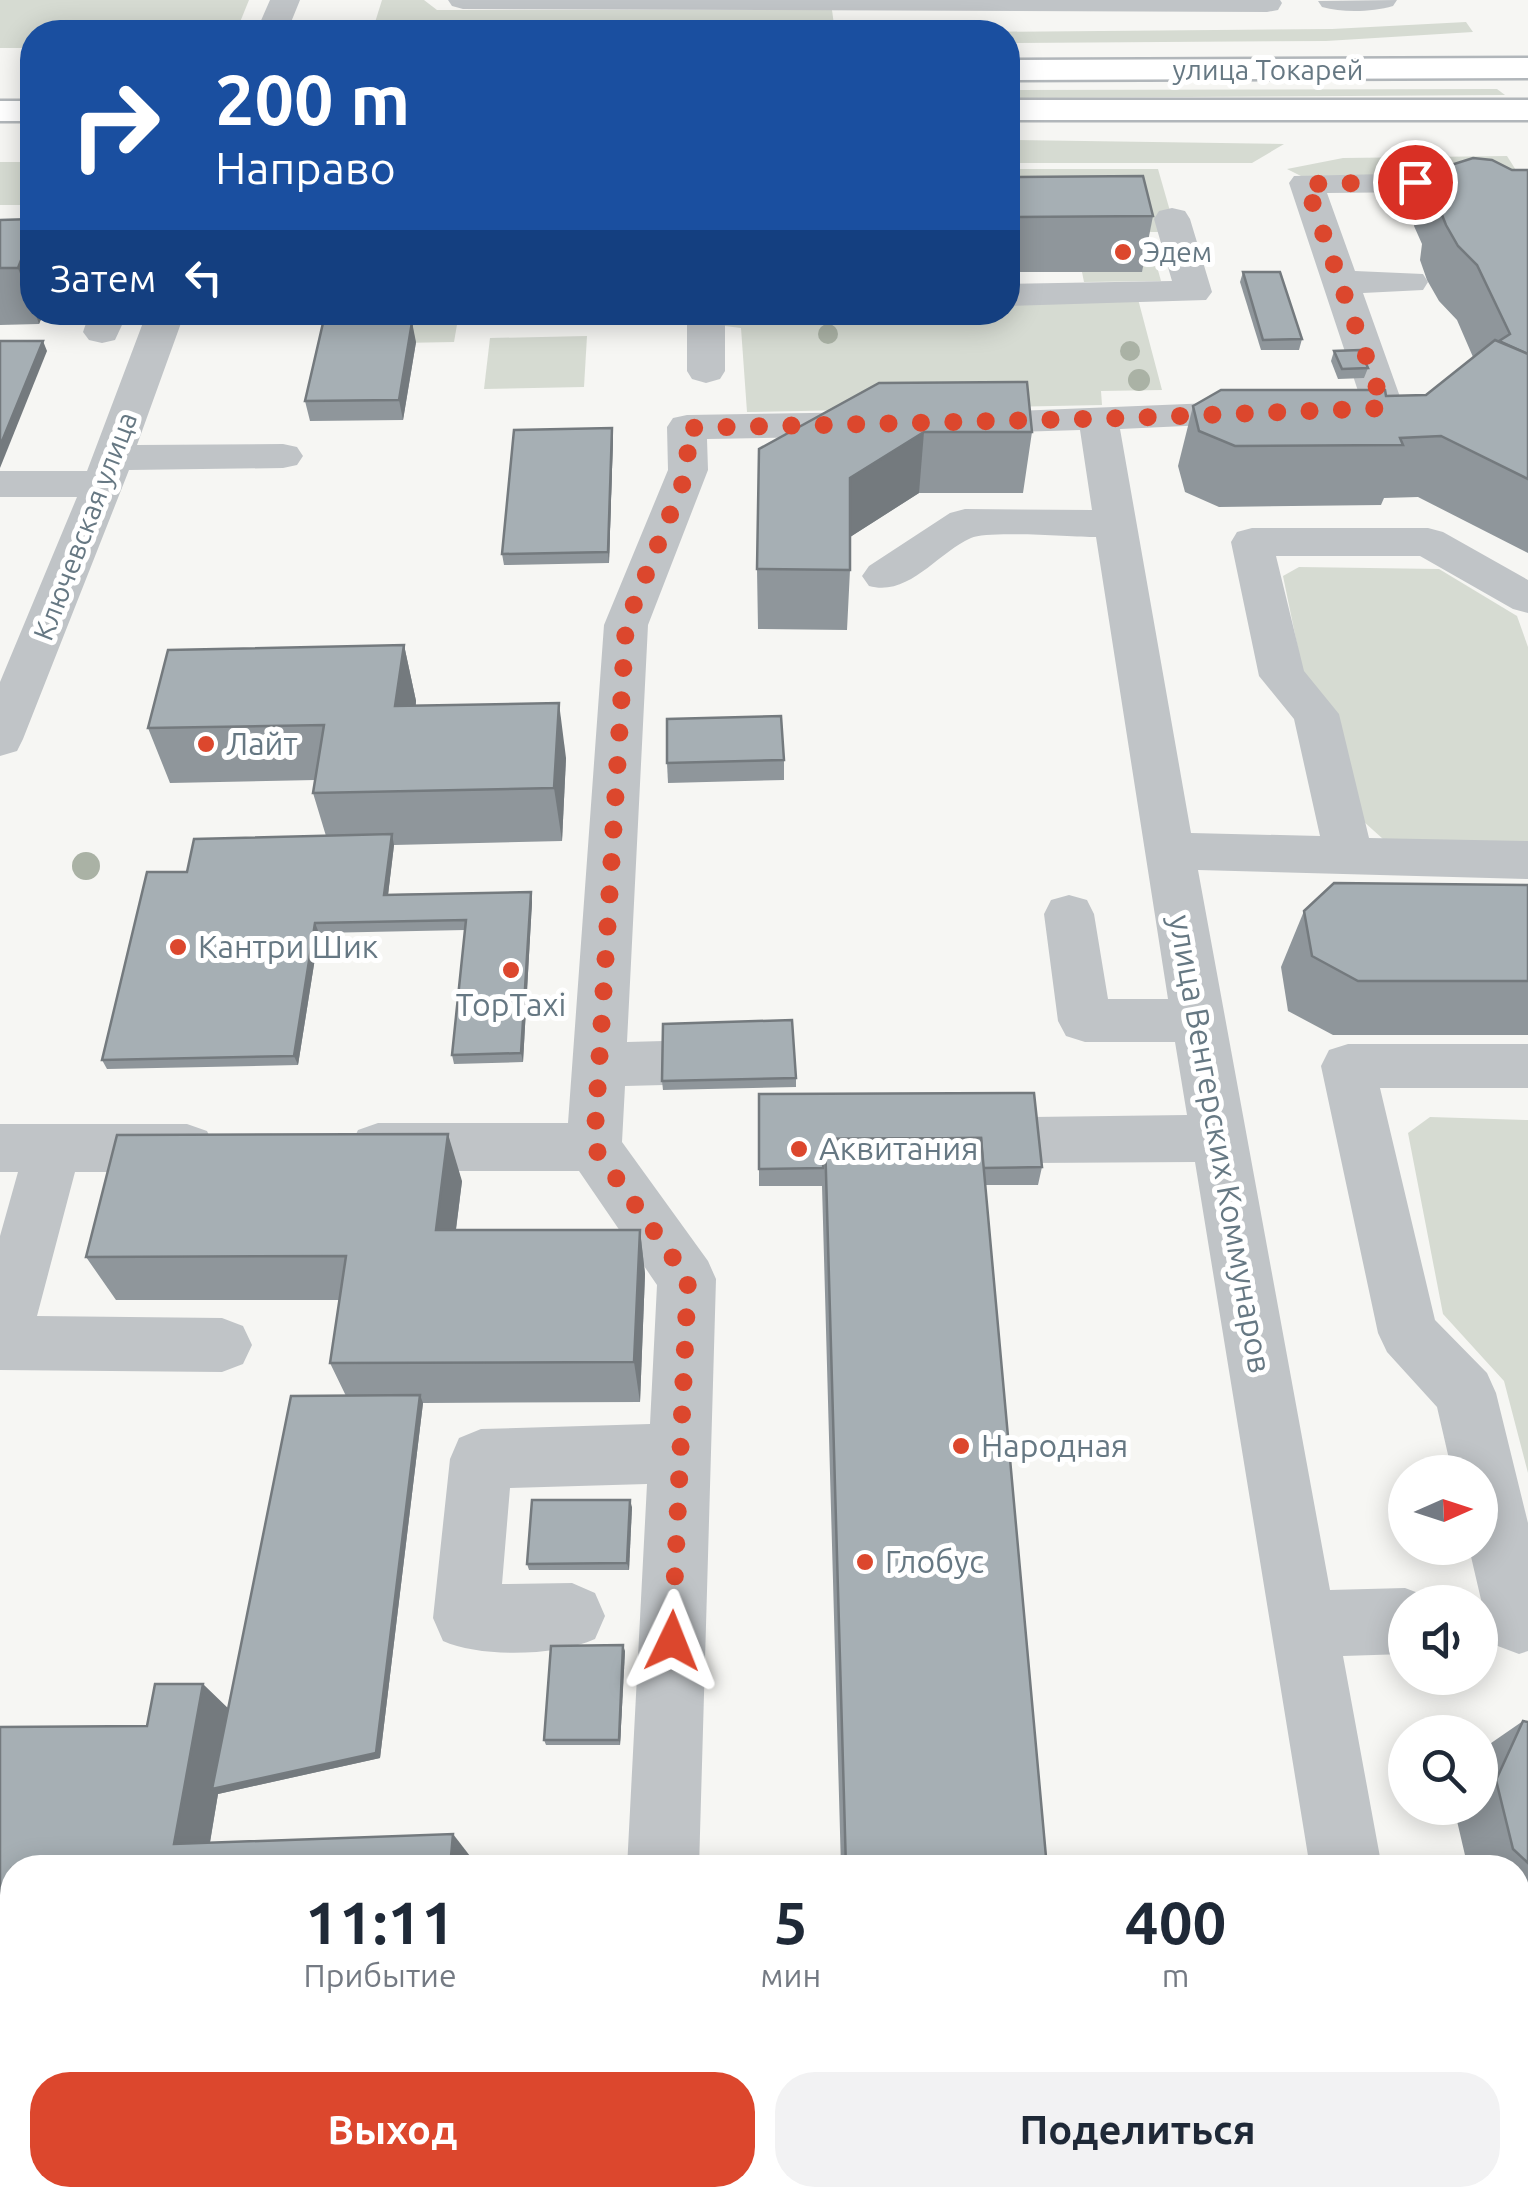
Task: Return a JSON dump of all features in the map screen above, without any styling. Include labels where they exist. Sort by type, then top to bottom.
[{"type":"main road","name":"улица Токарей","points":[[1020,70],[1528,68]]},
{"type":"main road","name":"улица Токарей","points":[[1020,110],[1528,110]]},
{"type":"street","points":[[463,0],[927,10],[1267,3]]},
{"type":"street","points":[[1333,2],[1382,0]]},
{"type":"street","points":[[1395,364],[1341,282],[1306,184],[1528,181]]},
{"type":"street","points":[[1340,183],[1365,241]]},
{"type":"street","points":[[1020,295],[1193,292],[1172,218]]},
{"type":"street","points":[[664,1855],[688,1279],[594,1147],[626,624],[688,470],[687,428],[1384,408],[1395,364],[1397,294],[1341,282]]},
{"type":"street","name":"Ключевская улица","points":[[0,739],[102,488],[161,325]]},
{"type":"street","points":[[706,325],[706,371]]},
{"type":"street","name":"улица Венгерских Коммунаров","points":[[1098,419],[1344,1855]]},
{"type":"street","points":[[0,518],[102,488],[283,456]]},
{"type":"street","points":[[0,484],[102,488]]},
{"type":"street","points":[[884,576],[965,522],[1116,524]]},
{"type":"street","points":[[1349,856],[1316,714],[1282,676],[1252,542],[1428,542],[1528,598]]},
{"type":"street","points":[[1170,850],[1528,860]]},
{"type":"street","points":[[1069,914],[1085,1022],[1198,1020]]},
{"type":"street","points":[[599,1065],[664,1063]]},
{"type":"street","points":[[1509,1621],[1465,1393],[1408,1333],[1348,1066],[1528,1066]]},
{"type":"street","points":[[1032,1140],[1218,1138]]},
{"type":"street","points":[[324,1148],[594,1147]]},
{"type":"street","points":[[222,1345],[0,1343],[27,1148],[246,1148]]},
{"type":"street","points":[[572,1616],[466,1618],[481,1458],[680,1453]]},
{"type":"street","points":[[1303,1624],[1388,1622]]},
{"type":"shaded area","points":[[0,0],[249,0],[241,20],[20,20],[20,48],[0,48]]},
{"type":"shaded area","points":[[382,0],[424,0],[437,10],[832,10],[833,20],[376,20]]},
{"type":"shaded area","points":[[1466,22],[1473,32],[1326,41],[1020,43],[1020,32],[1332,29]]},
{"type":"shaded area","points":[[1497,89],[1505,95],[1020,98],[1020,90]]},
{"type":"shaded area","points":[[1020,140],[1284,144],[1252,163],[1020,163]]},
{"type":"shaded area","points":[[1507,156],[1519,175],[1301,176],[1287,169],[1343,158]]},
{"type":"shaded area","points":[[0,162],[20,162],[20,205],[0,205]]},
{"type":"shaded area","points":[[1020,169],[1158,169],[1176,232],[1020,232]]},
{"type":"shaded area","points":[[1137,252],[1153,252],[1161,281],[1084,282],[1082,272],[1141,272]]},
{"type":"shaded area","points":[[1138,299],[1162,390],[1101,391],[1102,405],[747,412],[741,328],[717,325],[1020,325],[1020,301]]},
{"type":"shaded area","points":[[401,325],[457,325],[454,342],[398,343]]},
{"type":"shaded area","points":[[587,336],[584,387],[484,389],[490,338]]},
{"type":"shaded area","points":[[1299,567],[1439,569],[1517,616],[1528,647],[1528,852],[1393,848],[1363,821],[1306,688],[1283,576]]},
{"type":"shaded area","points":[[1430,1117],[1528,1120],[1528,1473],[1504,1381],[1443,1314],[1408,1133]]},
{"type":"building","points":[[1473,158],[1492,160],[1512,170],[1528,170],[1528,354],[1499,341],[1510,334],[1477,265],[1458,246],[1438,205],[1441,189],[1432,171]]},
{"type":"building","points":[[1143,176],[1153,216],[1020,217],[1020,177]]},
{"type":"building","points":[[20,219],[18,268],[0,268],[0,220]]},
{"type":"building","points":[[1243,272],[1280,272],[1302,339],[1263,340]]},
{"type":"building","points":[[323,325],[412,325],[399,400],[305,401]]},
{"type":"building","points":[[1495,340],[1528,354],[1528,479],[1441,436],[1400,438],[1403,445],[1235,446],[1199,431],[1193,406],[1221,390],[1385,390],[1386,396],[1426,395]]},
{"type":"building","points":[[0,341],[43,341],[0,446]]},
{"type":"building","points":[[1360,350],[1368,368],[1342,369],[1334,351]]},
{"type":"building","points":[[1027,382],[1032,432],[924,432],[850,478],[850,570],[757,569],[759,449],[879,383]]},
{"type":"building","points":[[612,428],[608,552],[502,554],[514,430]]},
{"type":"building","points":[[404,645],[395,706],[559,703],[554,788],[313,793],[324,725],[148,728],[168,650]]},
{"type":"building","points":[[781,716],[784,760],[667,763],[667,719]]},
{"type":"building","points":[[392,834],[384,895],[531,892],[521,1053],[452,1055],[466,920],[315,923],[294,1056],[102,1060],[147,872],[187,872],[194,839]]},
{"type":"building","points":[[1334,883],[1528,885],[1528,981],[1358,981],[1312,956],[1304,911]]},
{"type":"building","points":[[792,1020],[796,1078],[662,1081],[663,1024]]},
{"type":"building","points":[[1034,1093],[1042,1167],[983,1168],[981,1138],[825,1139],[823,1168],[759,1169],[759,1094]]},
{"type":"building","points":[[448,1134],[436,1230],[640,1230],[634,1362],[330,1363],[346,1256],[86,1257],[117,1135]]},
{"type":"building","points":[[981,1138],[1046,1855],[846,1855],[825,1139]]},
{"type":"building","points":[[420,1395],[376,1753],[212,1789],[291,1396]]},
{"type":"building","points":[[532,1500],[630,1500],[627,1563],[527,1564]]},
{"type":"building","points":[[623,1645],[619,1740],[544,1740],[551,1646]]},
{"type":"building","points":[[155,1684],[203,1684],[174,1844],[453,1834],[451,1855],[0,1855],[0,1727],[147,1726]]},
{"type":"building","points":[[1523,1721],[1528,1722],[1528,1855],[1519,1855],[1513,1849],[1498,1776]]},
{"type":"place","name":"Эдем","points":[[1123,252]]},
{"type":"place","name":"Лайт","points":[[206,744]]},
{"type":"place","name":"Кантри Шик","points":[[178,947]]},
{"type":"place","name":"TopTaxi","points":[[511,970]]},
{"type":"place","name":"Аквитания","points":[[799,1149]]},
{"type":"place","name":"Народная","points":[[961,1446]]},
{"type":"place","name":"Глобус","points":[[865,1562]]},
{"type":"route","points":[[672,1641],[688,1279],[594,1147],[626,624],[688,470],[687,428],[1384,408],[1306,184],[1415,182]]}]
